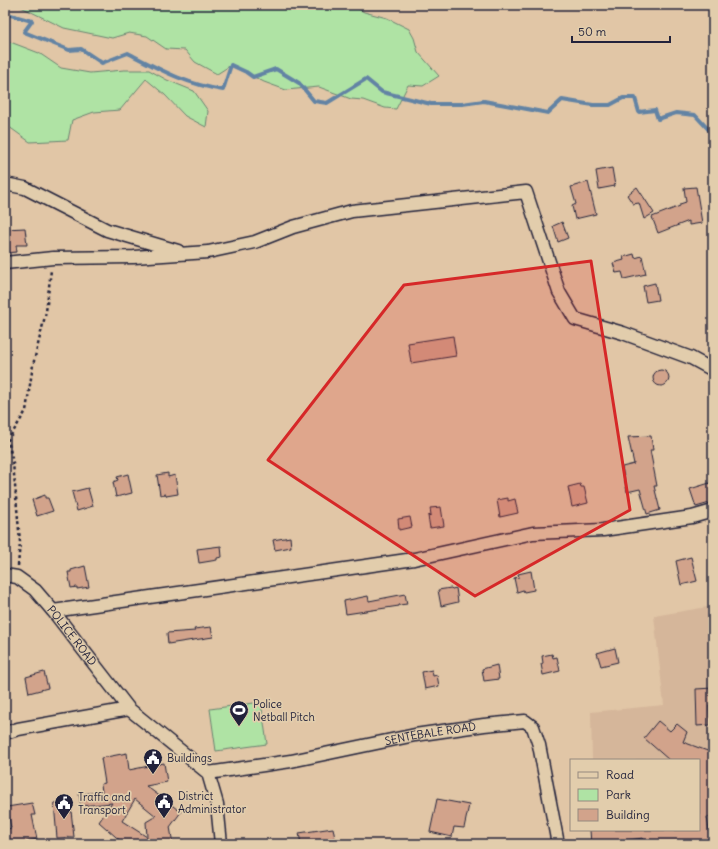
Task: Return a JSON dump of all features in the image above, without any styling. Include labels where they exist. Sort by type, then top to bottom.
[{"type":"street","points":[[5,184],[25,188],[107,230],[186,254]]},
{"type":"street","points":[[5,263],[53,258],[134,257],[208,252],[247,244],[293,227],[352,211],[526,192],[559,292],[575,319],[623,333],[691,358],[713,370]]},
{"type":"street","points":[[54,611],[414,560],[533,533],[603,530],[692,518],[713,512]]},
{"type":"street","name":"POLICE ROAD","points":[[11,576],[35,590],[54,611],[129,709],[208,773]]},
{"type":"street","points":[[5,733],[18,729],[129,709]]},
{"type":"street","name":"SENTEBALE ROAD","points":[[208,773],[292,761],[415,735],[484,725],[525,721],[533,727],[539,745],[558,844]]},
{"type":"street","points":[[208,773],[217,804],[221,844]]},
{"type":"path","points":[[11,576],[20,542],[13,463],[8,440],[26,411],[32,365],[46,312],[53,258]]},
{"type":"path","points":[[5,464],[13,463]]},
{"type":"highlighted area","points":[[591,261],[630,510],[475,596],[268,460],[404,285]]},
{"type":"shaded area","points":[[713,606],[713,844],[603,844],[601,831],[700,831],[700,759],[592,759],[591,712],[664,705],[654,616]]},
{"type":"green space","points":[[17,5],[352,5],[364,12],[387,18],[409,29],[414,38],[418,52],[439,76],[423,86],[408,85],[396,109],[385,108],[363,100],[351,99],[319,87],[286,90],[264,82],[231,65],[217,74],[195,62],[185,50],[166,49],[147,36],[129,33],[112,38],[64,28]]},
{"type":"green space","points":[[5,40],[39,53],[61,68],[90,73],[124,70],[149,70],[167,80],[194,91],[208,111],[206,127],[185,116],[165,95],[146,79],[120,110],[94,112],[72,120],[68,140],[30,142],[5,124]]},
{"type":"green space","name":"Police Netball Pitch","points":[[261,702],[267,744],[216,751],[210,709]]},
{"type":"building","points":[[612,168],[615,186],[599,189],[596,171]]},
{"type":"building","points":[[588,182],[596,214],[575,219],[572,206],[576,204],[571,187]]},
{"type":"building","points":[[637,187],[654,213],[644,219],[639,203],[633,204],[627,195]]},
{"type":"building","points":[[696,187],[702,223],[689,225],[689,221],[658,233],[652,217],[680,206],[680,204],[686,202],[684,188]]},
{"type":"building","points":[[562,222],[568,238],[558,242],[553,226]]},
{"type":"building","points":[[25,228],[27,245],[16,245],[17,252],[5,253],[5,229]]},
{"type":"building","points":[[634,254],[635,258],[642,256],[646,274],[624,279],[622,272],[616,273],[613,263],[624,260],[623,257]]},
{"type":"building","points":[[655,283],[658,300],[646,302],[643,286]]},
{"type":"building","points":[[453,336],[456,356],[411,363],[408,343]]},
{"type":"building","points":[[661,370],[668,375],[669,378],[664,385],[661,386],[654,381],[653,378],[658,371]]},
{"type":"building","points":[[651,436],[653,450],[650,450],[657,486],[654,486],[660,510],[647,514],[640,489],[627,492],[622,467],[634,464],[628,437]]},
{"type":"building","points":[[168,473],[168,477],[175,475],[178,494],[166,496],[165,494],[160,495],[157,475]]},
{"type":"building","points":[[128,474],[132,493],[116,497],[113,482],[118,480],[117,477]]},
{"type":"building","points":[[713,482],[713,502],[696,507],[690,489]]},
{"type":"building","points":[[580,484],[581,487],[584,487],[588,503],[572,507],[568,487]]},
{"type":"building","points":[[88,488],[93,506],[77,511],[72,492]]},
{"type":"building","points":[[45,495],[45,498],[48,498],[53,511],[37,516],[32,500]]},
{"type":"building","points":[[508,498],[508,501],[515,499],[518,513],[500,517],[497,500]]},
{"type":"building","points":[[441,507],[444,526],[430,528],[428,516],[431,515],[430,508]]},
{"type":"building","points":[[410,517],[412,527],[399,530],[398,519]]},
{"type":"building","points":[[290,537],[291,547],[275,550],[273,540]]},
{"type":"building","points":[[221,546],[222,557],[217,558],[217,560],[199,563],[197,549]]},
{"type":"building","points":[[691,557],[697,581],[681,585],[676,561]]},
{"type":"building","points":[[85,566],[89,587],[77,589],[77,587],[71,588],[68,572]]},
{"type":"building","points":[[531,571],[534,590],[524,592],[523,590],[517,592],[514,578],[519,577],[518,574]]},
{"type":"building","points":[[456,588],[458,602],[441,606],[438,590]]},
{"type":"building","points":[[405,594],[407,604],[346,614],[344,601],[368,596],[369,601]]},
{"type":"building","points":[[211,627],[213,637],[168,644],[167,633],[195,631],[194,629]]},
{"type":"building","points":[[615,648],[618,662],[601,666],[597,653]]},
{"type":"building","points":[[552,654],[553,658],[557,657],[560,671],[543,675],[541,664],[543,663],[542,656]]},
{"type":"building","points":[[497,665],[499,679],[484,681],[482,669]]},
{"type":"building","points":[[432,670],[433,676],[437,675],[439,686],[425,689],[422,672]]},
{"type":"building","points":[[44,672],[48,688],[29,693],[26,677]]},
{"type":"building","points":[[713,688],[713,704],[709,705],[710,725],[697,726],[696,689]]},
{"type":"building","points":[[658,721],[670,731],[677,724],[687,732],[683,742],[713,753],[713,817],[707,817],[711,844],[644,844],[643,838],[622,841],[623,844],[591,844],[590,831],[700,831],[700,759],[668,759],[644,738]]},
{"type":"building","points":[[127,753],[129,770],[164,763],[167,782],[146,786],[181,812],[170,827],[173,844],[124,844],[99,822],[112,803],[81,806],[79,794],[102,792],[101,784],[105,783],[101,758]],"holes":[[[135,799],[156,816],[146,822],[147,837],[122,821]]]},
{"type":"building","points":[[437,799],[469,805],[464,828],[454,827],[452,837],[430,832]]},
{"type":"building","name":"Traffic and Transport","points":[[70,802],[74,837],[57,838],[54,803]]},
{"type":"building","points":[[32,803],[35,815],[32,815],[37,839],[13,844],[5,844],[5,830],[11,828],[7,807]]},
{"type":"building","points":[[333,828],[336,844],[301,844],[299,833]]},
{"type":"waterway","points":[[5,15],[7,14],[32,21],[24,32],[69,50],[81,49],[102,63],[128,53],[163,71],[185,80],[223,90],[231,65],[253,77],[276,69],[299,83],[314,101],[327,103],[366,79],[382,92],[431,104],[462,104],[484,101],[548,113],[562,100],[593,105],[610,105],[623,98],[635,98],[639,112],[655,110],[658,119],[676,113],[695,115],[709,130],[713,130]]},
{"type":"place","name":"Police Netball Pitch","points":[[239,727]]},
{"type":"place","name":"Buildings","points":[[153,775]]},
{"type":"place","name":"District Administrator","points":[[164,819]]},
{"type":"place","name":"Traffic and Transport","points":[[64,820]]}]
